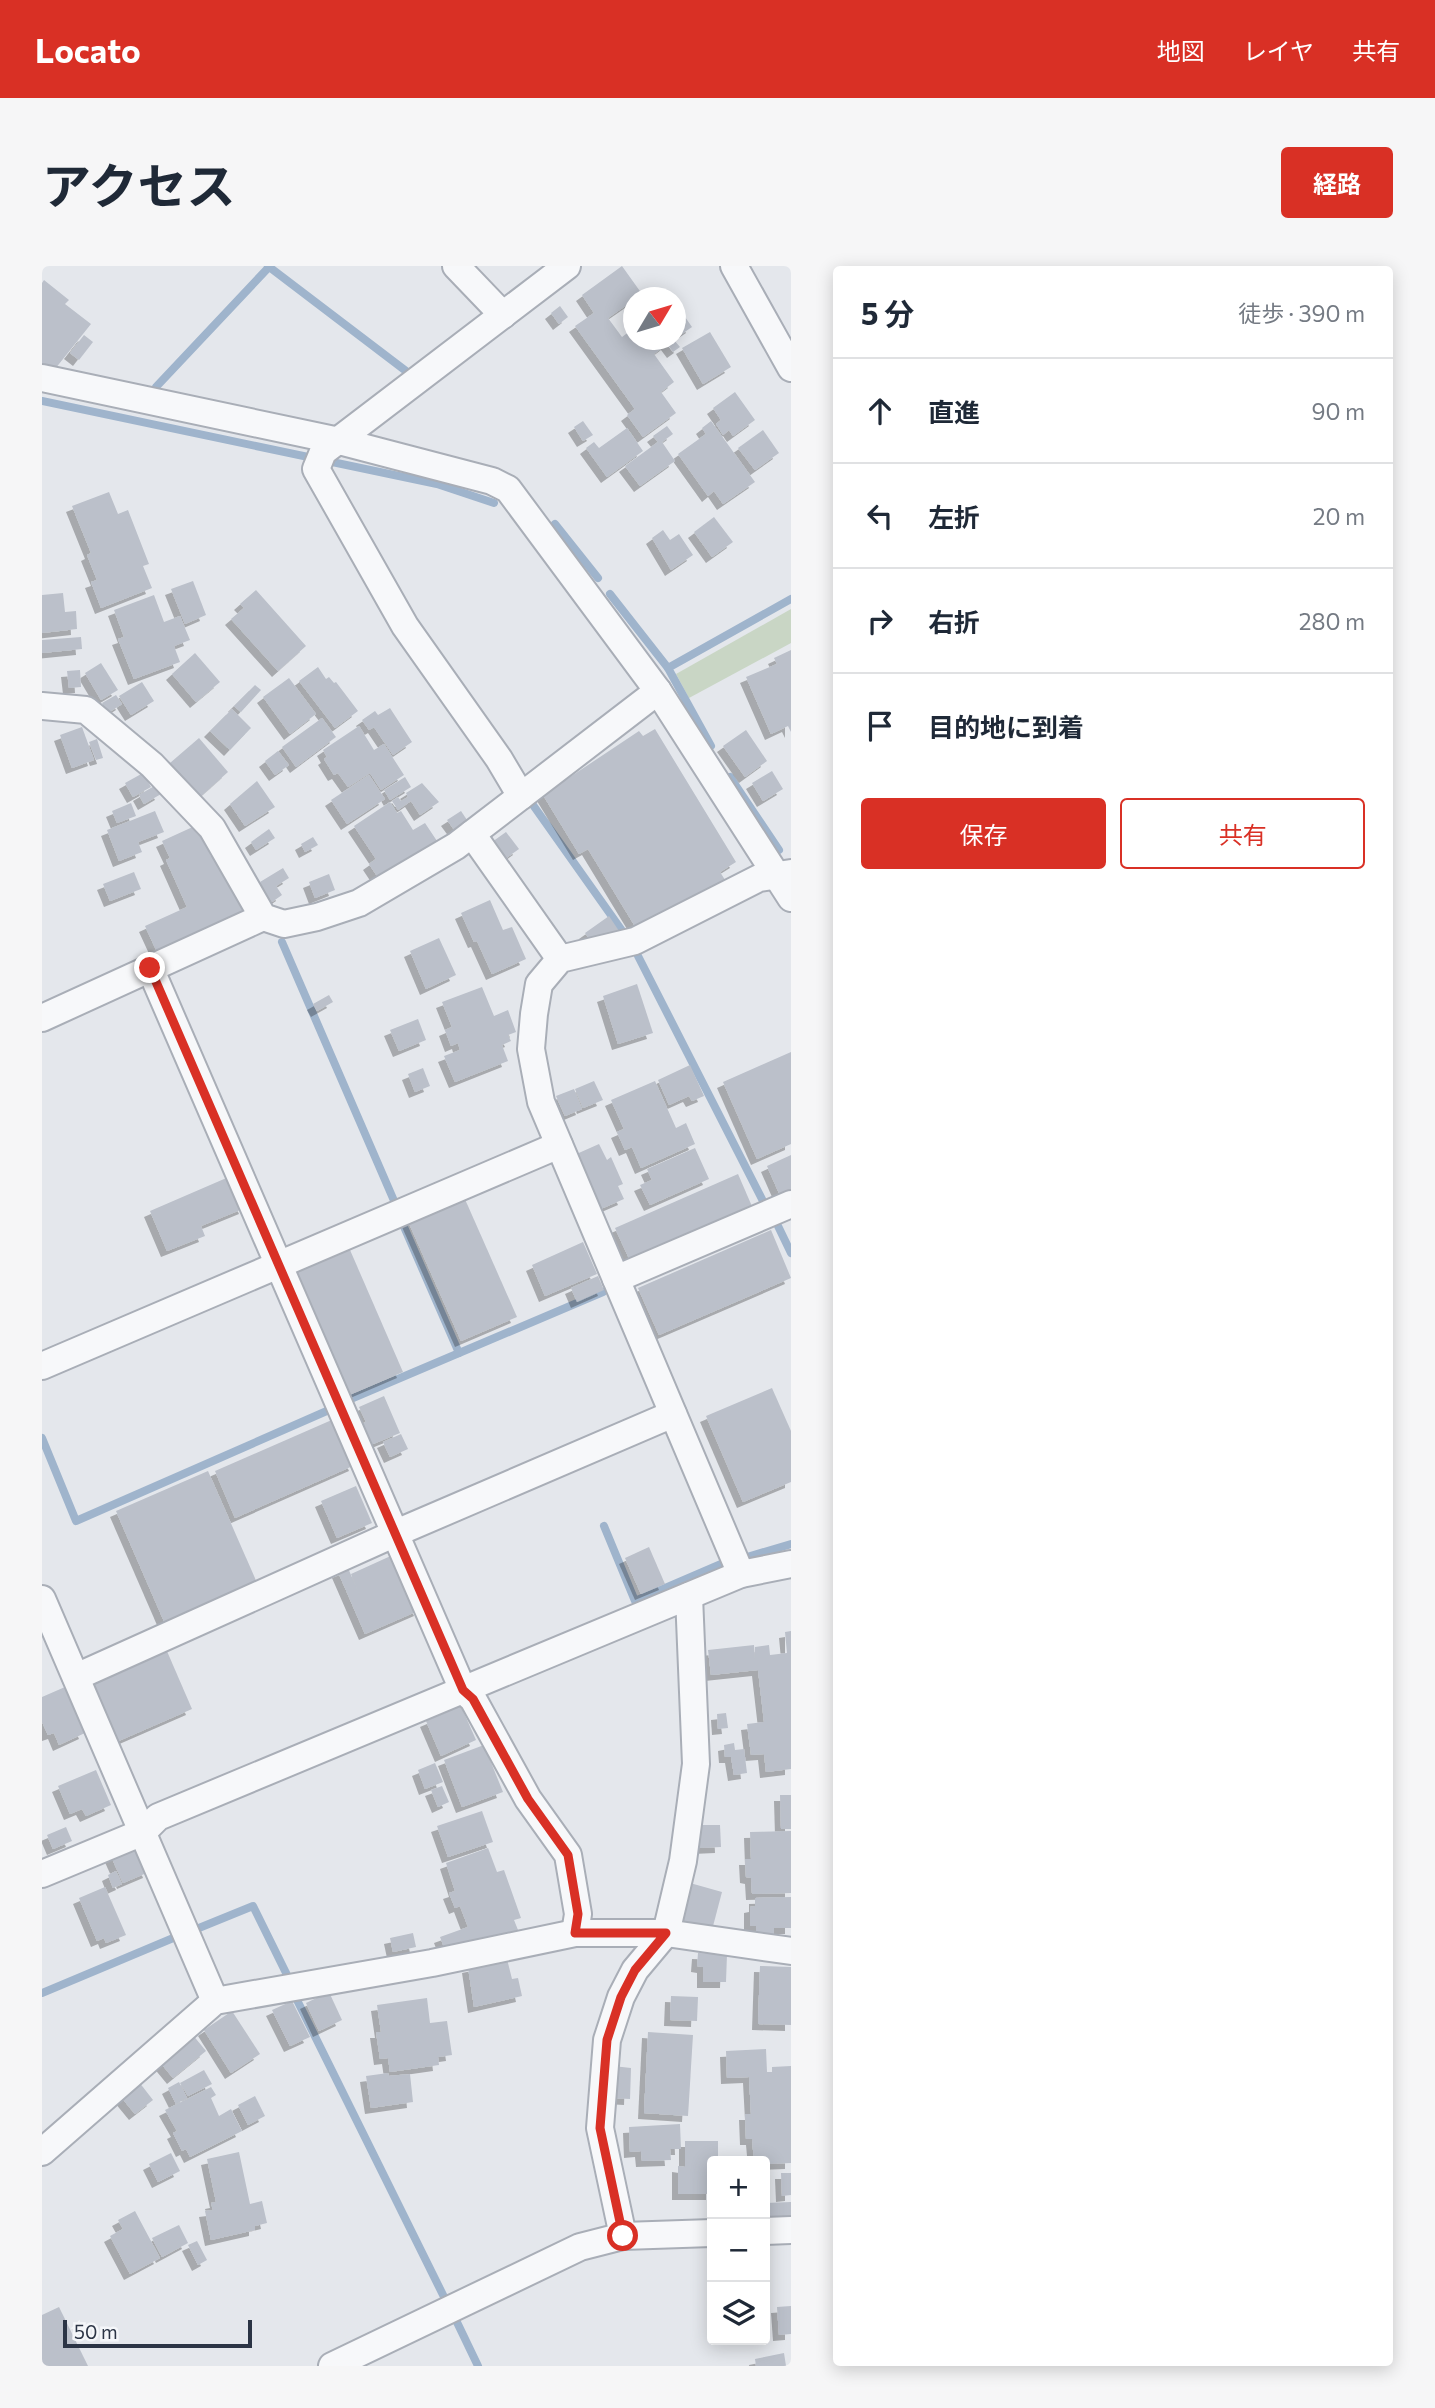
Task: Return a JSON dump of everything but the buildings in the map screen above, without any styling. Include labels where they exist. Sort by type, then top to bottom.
[{"type":"street","points":[[456,266],[503,315]]},
{"type":"street","points":[[326,454],[567,266]]},
{"type":"street","points":[[734,266],[791,368]]},
{"type":"street","points":[[42,378],[326,454],[492,481],[508,489],[658,691],[783,874],[791,898]]},
{"type":"street","points":[[326,454],[405,626],[499,759],[521,796]]},
{"type":"street","points":[[42,706],[86,710],[152,765],[212,828],[263,917],[284,924],[317,917],[359,902],[456,846],[658,691]]},
{"type":"street","points":[[472,835],[560,958]]},
{"type":"street","points":[[741,1574],[541,1102],[531,1049],[539,984],[560,958],[635,941],[759,878],[783,874]]},
{"type":"street","points":[[42,1018],[263,917]]},
{"type":"street","points":[[150,968],[463,1690],[473,1699],[528,1799],[568,1855],[578,1914],[575,1933]]},
{"type":"street","points":[[42,1366],[559,1145]]},
{"type":"street","points":[[616,1279],[791,1204]]},
{"type":"street","points":[[76,1677],[673,1414]]},
{"type":"street","points":[[42,1874],[143,1832],[158,1817],[741,1574],[791,1564]]},
{"type":"street","points":[[623,2236],[600,2128],[607,2040],[621,1997],[635,1970],[666,1933],[683,1861],[696,1765],[689,1596]]},
{"type":"street","points":[[42,1599],[215,2001]]},
{"type":"street","points":[[42,2152],[215,2001],[432,1963],[575,1933],[666,1933],[791,1951]]},
{"type":"street","points":[[770,2231],[791,2230]]},
{"type":"street","points":[[332,2366],[580,2247],[623,2236],[707,2233]]},
{"type":"green space","points":[[791,609],[791,643],[689,698],[676,674]]},
{"type":"waterway","points":[[268,266],[406,371]]},
{"type":"waterway","points":[[156,387],[269,267]]},
{"type":"waterway","points":[[42,401],[437,484],[494,503]]},
{"type":"waterway","points":[[555,524],[598,578]]},
{"type":"waterway","points":[[610,594],[668,668]]},
{"type":"waterway","points":[[711,746],[668,668],[791,599]]},
{"type":"waterway","points":[[730,777],[779,850]]},
{"type":"waterway","points":[[533,805],[623,932]]},
{"type":"waterway","points":[[282,942],[395,1203]]},
{"type":"waterway","points":[[638,956],[765,1205]]},
{"type":"waterway","points":[[401,1220],[459,1353]]},
{"type":"waterway","points":[[778,1226],[791,1253]]},
{"type":"waterway","points":[[346,1401],[603,1292]]},
{"type":"waterway","points":[[42,1438],[76,1521],[329,1410]]},
{"type":"waterway","points":[[604,1526],[635,1601],[728,1561]]},
{"type":"waterway","points":[[747,1557],[791,1544]]},
{"type":"waterway","points":[[194,1930],[253,1906],[290,1981]]},
{"type":"waterway","points":[[42,1993],[178,1936]]},
{"type":"waterway","points":[[296,1998],[447,2303]]},
{"type":"waterway","points":[[454,2316],[478,2366]]},
{"type":"route","points":[[150,968],[463,1690],[473,1699],[528,1799],[568,1855],[578,1914],[575,1933],[666,1933],[635,1970],[621,1997],[607,2040],[600,2128],[623,2236]]}]
